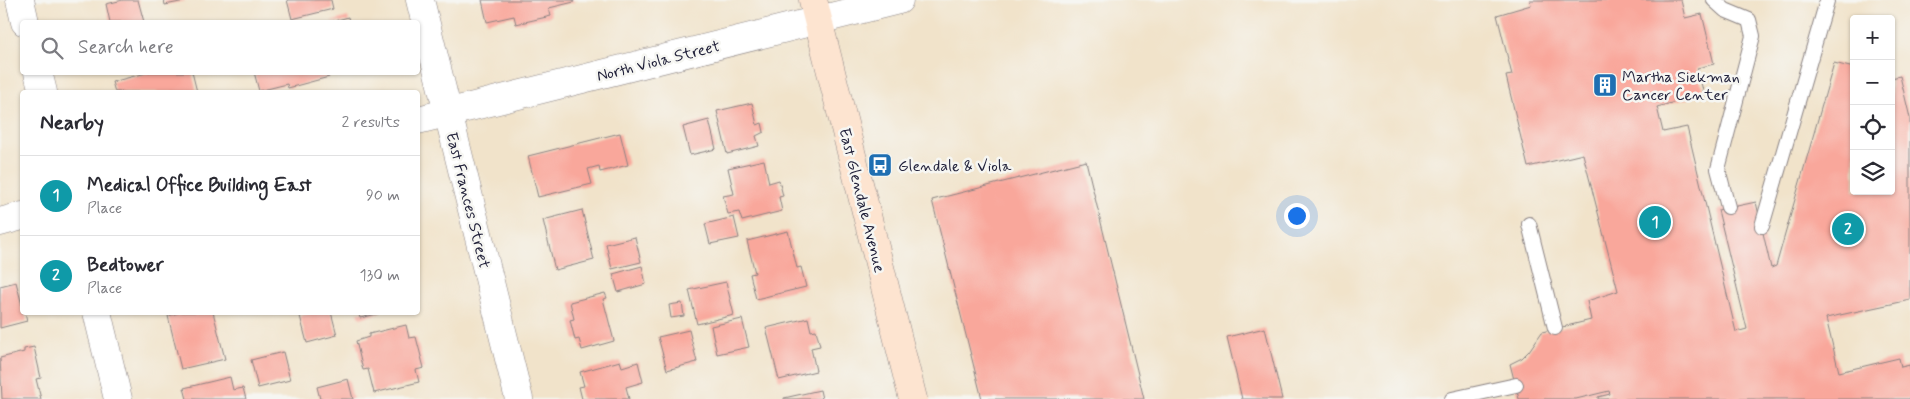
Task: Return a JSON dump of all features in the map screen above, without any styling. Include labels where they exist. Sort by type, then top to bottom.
[{"type":"street","points":[[20,0],[25,20]]},
{"type":"street","name":"East Frances Street","points":[[420,0],[519,399]]},
{"type":"street","name":"North Viola Street","points":[[420,119],[815,10],[899,0]]},
{"type":"street","name":"East Glendale Avenue","points":[[815,10],[913,399]]},
{"type":"street","points":[[39,75],[42,90]]},
{"type":"street","points":[[0,222],[20,217]]},
{"type":"street","points":[[98,315],[118,399]]},
{"type":"lane","points":[[1714,0],[1725,10],[1750,20],[1753,36],[1718,169],[1728,207]]},
{"type":"lane","points":[[1762,226],[1827,1]]},
{"type":"lane","points":[[1530,224],[1554,328]]},
{"type":"lane","points":[[1452,399],[1516,384]]},
{"type":"building","points":[[123,0],[138,0],[143,20],[110,20],[106,4]]},
{"type":"building","points":[[164,0],[185,0],[185,1],[165,5]]},
{"type":"building","points":[[287,0],[331,0],[333,9],[292,19]]},
{"type":"building","points":[[482,0],[573,0],[574,2],[549,8],[551,16],[516,24],[514,16],[487,22]]},
{"type":"building","points":[[1530,0],[1681,0],[1685,18],[1702,14],[1714,64],[1697,68],[1704,94],[1657,107],[1663,132],[1687,127],[1736,332],[1747,329],[1718,210],[1756,202],[1771,268],[1776,266],[1834,63],[1850,67],[1850,195],[1895,195],[1895,77],[1900,76],[1910,118],[1910,300],[1826,318],[1839,372],[1899,358],[1901,367],[1910,365],[1910,399],[1598,399],[1598,397],[1610,394],[1609,391],[1576,399],[1519,399],[1510,364],[1522,358],[1529,351],[1542,332],[1591,320],[1587,301],[1618,291],[1583,154],[1528,167],[1506,76],[1512,75],[1497,15],[1531,5]]},
{"type":"building","points":[[348,17],[349,20],[338,20]]},
{"type":"building","points":[[139,75],[193,75],[196,90],[114,90],[112,82]]},
{"type":"building","points":[[255,75],[329,75],[329,77],[288,88],[287,84],[259,90]]},
{"type":"building","points":[[752,103],[757,125],[762,123],[764,132],[756,136],[759,146],[727,154],[717,111]]},
{"type":"building","points":[[709,120],[716,149],[690,155],[683,127]]},
{"type":"building","points":[[620,133],[628,165],[600,172],[599,166],[588,169],[592,184],[538,197],[528,156]]},
{"type":"building","points":[[764,160],[769,183],[779,180],[783,196],[779,197],[782,211],[742,221],[739,212],[728,214],[723,196],[734,194],[728,168]]},
{"type":"building","points":[[1086,161],[1144,399],[982,399],[932,200]]},
{"type":"building","points":[[582,210],[594,260],[555,270],[543,220]]},
{"type":"building","points":[[734,217],[739,238],[710,244],[705,224]]},
{"type":"building","points":[[788,231],[797,268],[801,267],[806,287],[756,299],[750,274],[755,273],[747,241]]},
{"type":"building","points":[[635,237],[641,262],[612,269],[606,244]]},
{"type":"building","points":[[642,266],[646,284],[618,292],[613,274]]},
{"type":"building","points":[[16,282],[20,297],[20,315],[26,315],[27,321],[0,328],[0,286]]},
{"type":"building","points":[[726,282],[734,315],[697,324],[689,290]]},
{"type":"building","points":[[605,293],[607,298],[603,299],[614,341],[582,350],[579,339],[575,340],[570,320],[574,319],[570,302]]},
{"type":"building","points":[[682,303],[684,316],[671,318],[669,305]]},
{"type":"building","points":[[214,315],[225,359],[181,369],[168,316]]},
{"type":"building","points":[[332,315],[337,335],[307,343],[300,316]]},
{"type":"building","points":[[359,315],[373,315],[360,318]]},
{"type":"building","points":[[808,318],[811,331],[816,330],[820,346],[811,348],[816,371],[779,380],[766,328]]},
{"type":"building","points":[[742,319],[749,347],[717,354],[711,326]]},
{"type":"building","points":[[406,325],[409,338],[416,337],[424,368],[416,370],[419,382],[374,393],[368,369],[363,370],[356,341],[369,337],[369,334]]},
{"type":"building","points":[[1265,328],[1282,399],[1242,399],[1227,337]]},
{"type":"building","points":[[689,330],[697,362],[667,370],[658,337]]},
{"type":"building","points":[[34,347],[41,378],[36,379],[41,399],[2,399],[0,358],[24,352],[24,349]]},
{"type":"building","points":[[283,352],[290,380],[258,388],[251,360]]},
{"type":"building","points":[[620,361],[622,367],[638,362],[643,382],[626,387],[629,399],[582,399],[579,387],[584,386],[580,372]]},
{"type":"building","points":[[230,377],[233,390],[243,388],[246,399],[187,399],[184,388]]},
{"type":"building","points":[[348,379],[353,399],[320,399],[317,387]]},
{"type":"building","points":[[820,390],[822,399],[784,399],[784,398]]},
{"type":"place","name":"Martha Siekman Cancer Center","points":[[1605,85]]},
{"type":"place","name":"Glendale & Viola","points":[[880,165]]},
{"type":"place","name":"Medical Office Building East","points":[[1655,222]]},
{"type":"place","name":"Bedtower","points":[[1848,229]]}]
